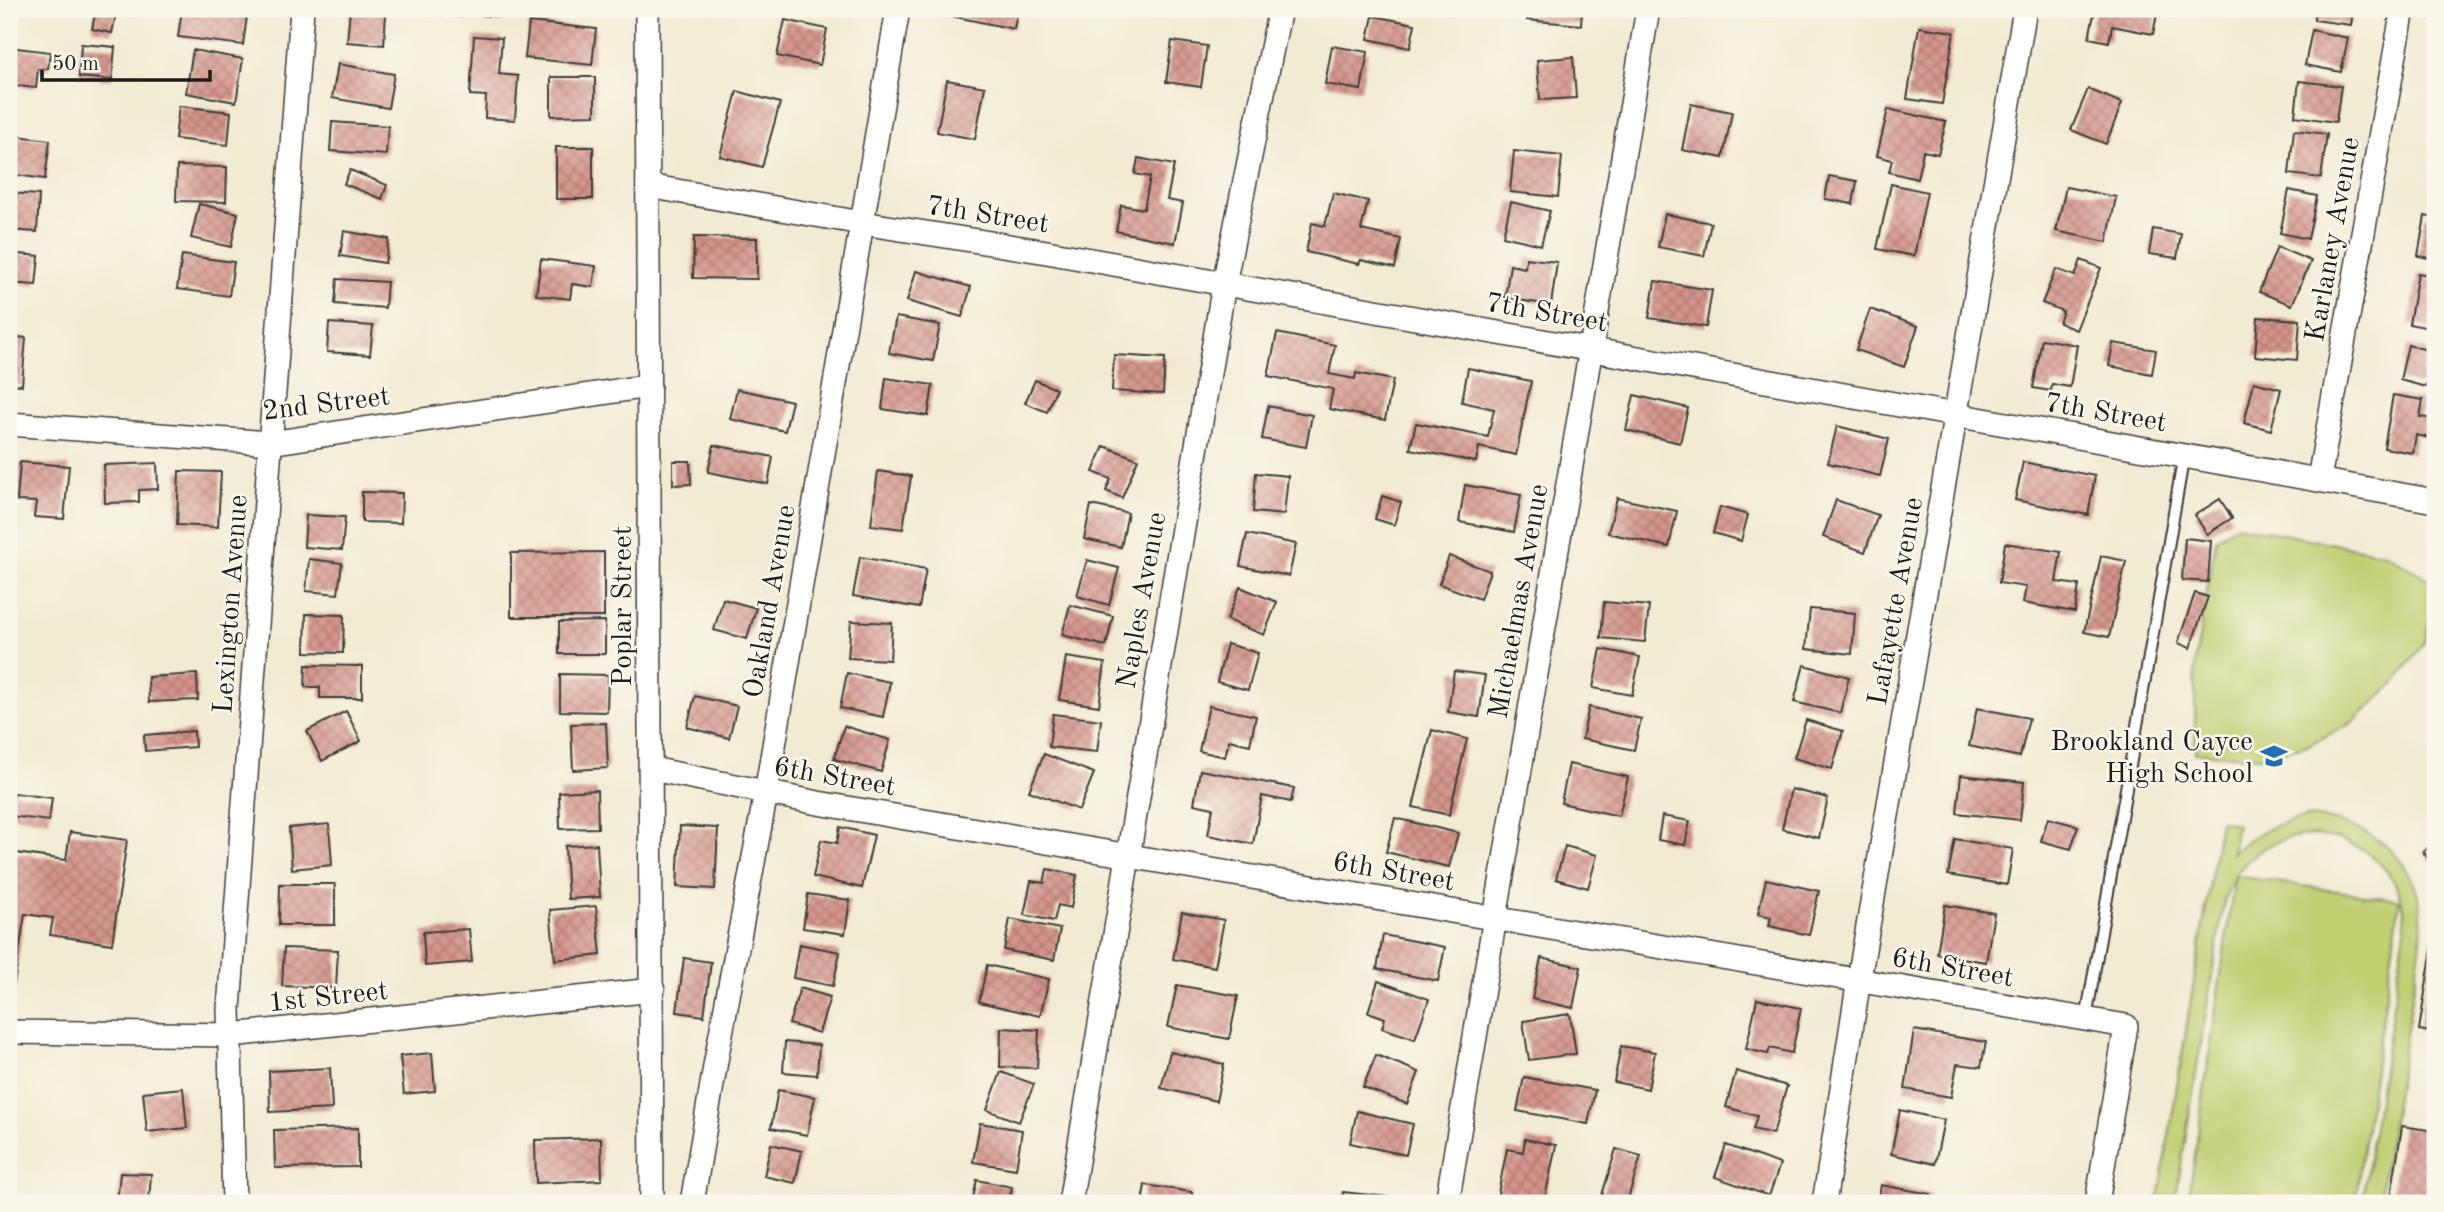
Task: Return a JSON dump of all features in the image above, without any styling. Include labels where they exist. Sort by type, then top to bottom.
[{"type":"street","name":"Lexington Avenue","points":[[234,1203],[229,1009],[302,9]]},
{"type":"street","name":"Poplar Street","points":[[647,9],[652,1203]]},
{"type":"street","name":"Oakland Avenue","points":[[692,1203],[765,793],[898,9]]},
{"type":"street","name":"Naples Avenue","points":[[1070,1203],[1224,284],[1280,9]]},
{"type":"street","name":"Michaelmas Avenue","points":[[1447,1203],[1493,917],[1648,9]]},
{"type":"street","name":"Lafayette Avenue","points":[[1824,1203],[1859,979],[2025,9]]},
{"type":"street","name":"Karlaney Avenue","points":[[2319,479],[2403,9]]},
{"type":"street","name":"7th Street","points":[[648,186],[1041,251],[2435,501]]},
{"type":"street","name":"2nd Street","points":[[9,424],[270,443],[649,386]]},
{"type":"street","name":"6th Street","points":[[652,769],[765,793],[2126,1026],[2097,1203]]},
{"type":"street","name":"1st Street","points":[[9,1032],[231,1035],[653,990]]},
{"type":"lane","points":[[2086,1019],[2184,455]]},
{"type":"green space","points":[[2236,525],[2386,554],[2435,583],[2435,600],[2425,641],[2394,684],[2352,723],[2308,745],[2262,757],[2195,753],[2195,662],[2216,539]]},
{"type":"green space","points":[[2308,817],[2357,828],[2394,853],[2407,871],[2416,891],[2421,915],[2421,942],[2379,1203],[2362,1203],[2405,930],[2401,898],[2387,872],[2366,852],[2341,840],[2312,835],[2284,839],[2257,853],[2235,876],[2224,901],[2175,1203],[2158,1203],[2220,821],[2237,824],[2232,853],[2267,829]]},
{"type":"green space","points":[[2235,876],[2400,900],[2355,1203],[2188,1203]]},
{"type":"building","points":[[96,9],[117,9],[112,33],[92,29]]},
{"type":"building","points":[[182,9],[248,9],[243,45],[178,37]]},
{"type":"building","points":[[426,9],[464,9],[463,17],[426,14]]},
{"type":"building","points":[[481,9],[524,9],[523,19],[480,15]]},
{"type":"building","points":[[952,9],[1018,9],[1014,29],[951,16]]},
{"type":"building","points":[[1110,9],[1131,9],[1130,15]]},
{"type":"building","points":[[1528,9],[1582,9],[1581,25],[1527,20]]},
{"type":"building","points":[[2095,9],[2158,9],[2153,34],[2112,26],[2109,42],[2089,38]]},
{"type":"building","points":[[2315,9],[2353,9],[2351,25],[2314,20]]},
{"type":"building","points":[[350,10],[386,13],[384,45],[347,42]]},
{"type":"building","points":[[1373,16],[1415,24],[1410,48],[1368,39]]},
{"type":"building","points":[[785,20],[827,29],[820,65],[777,56]]},
{"type":"building","points":[[529,22],[596,29],[592,65],[525,58]]},
{"type":"building","points":[[1919,27],[1954,32],[1942,104],[1907,99]]},
{"type":"building","points":[[2312,30],[2348,38],[2341,72],[2305,65]]},
{"type":"building","points":[[474,36],[502,38],[499,74],[518,76],[515,120],[485,118],[486,96],[470,95]]},
{"type":"building","points":[[1172,41],[1207,46],[1201,87],[1166,82]]},
{"type":"building","points":[[81,44],[115,47],[112,80],[79,77]]},
{"type":"building","points":[[1332,46],[1368,52],[1361,90],[1325,84]]},
{"type":"building","points":[[9,47],[50,52],[48,69],[38,69],[36,88],[9,85]]},
{"type":"building","points":[[193,50],[243,59],[236,102],[186,93]]},
{"type":"building","points":[[1573,57],[1576,98],[1540,100],[1537,60]]},
{"type":"building","points":[[338,64],[394,74],[388,108],[332,98]]},
{"type":"building","points":[[551,77],[595,77],[595,115],[551,116]]},
{"type":"building","points":[[947,80],[985,87],[975,139],[937,132]]},
{"type":"building","points":[[2299,81],[2341,86],[2336,122],[2295,116]]},
{"type":"building","points":[[2088,89],[2122,103],[2106,144],[2071,130]]},
{"type":"building","points":[[737,91],[780,103],[762,167],[720,156]]},
{"type":"building","points":[[1691,104],[1732,112],[1723,158],[1682,150]]},
{"type":"building","points":[[179,106],[231,112],[228,145],[175,139]]},
{"type":"building","points":[[1888,109],[1946,122],[1938,154],[1923,151],[1917,179],[1889,172],[1892,160],[1877,156]]},
{"type":"building","points":[[332,122],[388,126],[386,155],[330,151]]},
{"type":"building","points":[[2294,130],[2327,134],[2321,178],[2289,174]]},
{"type":"building","points":[[9,135],[50,140],[45,179],[9,174]]},
{"type":"building","points":[[556,147],[593,147],[593,199],[556,199]]},
{"type":"building","points":[[1514,151],[1562,156],[1558,197],[1510,192]]},
{"type":"building","points":[[1138,158],[1174,165],[1167,200],[1183,203],[1175,243],[1116,231],[1121,205],[1144,209],[1150,177],[1135,174]]},
{"type":"building","points":[[177,166],[227,167],[226,202],[176,201]]},
{"type":"building","points":[[350,170],[387,185],[382,199],[344,184]]},
{"type":"building","points":[[1829,176],[1857,181],[1853,204],[1825,199]]},
{"type":"building","points":[[1891,184],[1927,192],[1914,256],[1877,249]]},
{"type":"building","points":[[2066,187],[2116,197],[2107,242],[2056,231]]},
{"type":"building","points":[[2289,190],[2317,196],[2308,239],[2280,233]]},
{"type":"building","points":[[9,193],[39,195],[37,232],[9,230]]},
{"type":"building","points":[[1333,193],[1368,201],[1361,230],[1401,239],[1395,268],[1361,260],[1359,264],[1306,252],[1312,223],[1325,226]]},
{"type":"building","points":[[1511,202],[1550,211],[1541,245],[1503,236]]},
{"type":"building","points":[[199,204],[238,213],[231,247],[191,238]]},
{"type":"building","points":[[1665,214],[1711,223],[1704,256],[1658,247]]},
{"type":"building","points":[[2425,216],[2435,218],[2435,259],[2418,256]]},
{"type":"building","points":[[2153,229],[2181,234],[2177,258],[2149,254]]},
{"type":"building","points":[[344,231],[389,239],[385,263],[340,256]]},
{"type":"building","points":[[694,237],[757,238],[757,279],[693,278]]},
{"type":"building","points":[[2277,247],[2311,261],[2292,305],[2259,292]]},
{"type":"building","points":[[9,253],[39,256],[36,285],[9,283]]},
{"type":"building","points":[[182,255],[234,262],[229,296],[177,289]]},
{"type":"building","points":[[1526,258],[1557,262],[1551,305],[1505,298],[1510,265],[1525,268]]},
{"type":"building","points":[[541,259],[596,266],[593,287],[572,284],[570,299],[536,295]]},
{"type":"building","points":[[2081,260],[2101,268],[2076,330],[2059,323],[2063,311],[2042,303],[2056,269],[2075,276]]},
{"type":"building","points":[[916,271],[971,287],[962,317],[907,301]]},
{"type":"building","points":[[2418,273],[2435,276],[2435,329],[2409,324]]},
{"type":"building","points":[[337,279],[387,282],[385,308],[335,304]]},
{"type":"building","points":[[1655,281],[1712,290],[1706,327],[1649,318]]},
{"type":"building","points":[[1870,309],[1918,326],[1904,367],[1856,350]]},
{"type":"building","points":[[896,317],[940,325],[933,361],[889,353]]},
{"type":"building","points":[[2258,317],[2300,320],[2297,360],[2255,356]]},
{"type":"building","points":[[329,323],[373,326],[370,355],[327,352]]},
{"type":"building","points":[[1277,333],[1335,345],[1329,374],[1355,379],[1356,373],[1393,380],[1385,420],[1329,409],[1333,389],[1268,376]]},
{"type":"building","points":[[9,336],[26,338],[22,385],[9,384]]},
{"type":"building","points":[[2042,339],[2077,345],[2070,387],[2052,384],[2051,391],[2033,388]]},
{"type":"building","points":[[2113,343],[2156,350],[2152,374],[2109,366]]},
{"type":"building","points":[[2408,345],[2435,352],[2426,387],[2400,380]]},
{"type":"building","points":[[1114,355],[1165,358],[1163,394],[1112,391]]},
{"type":"building","points":[[1468,368],[1531,381],[1516,455],[1479,447],[1476,462],[1410,449],[1416,423],[1488,437],[1494,409],[1462,402]]},
{"type":"building","points":[[886,378],[933,385],[928,416],[882,409]]},
{"type":"building","points":[[1035,380],[1056,389],[1047,412],[1025,403]]},
{"type":"building","points":[[2254,382],[2281,389],[2271,430],[2244,423]]},
{"type":"building","points":[[737,389],[792,401],[785,431],[730,419]]},
{"type":"building","points":[[1634,395],[1688,408],[1680,443],[1626,430]]},
{"type":"building","points":[[2393,395],[2423,400],[2420,417],[2433,419],[2430,438],[2416,435],[2413,453],[2384,448]]},
{"type":"building","points":[[1268,406],[1312,415],[1306,447],[1262,439]]},
{"type":"building","points":[[1837,426],[1889,439],[1880,476],[1828,463]]},
{"type":"building","points":[[714,445],[773,457],[768,484],[708,472]]},
{"type":"building","points":[[1104,446],[1138,459],[1122,498],[1106,491],[1111,479],[1093,472]]},
{"type":"building","points":[[673,461],[690,461],[691,484],[673,485]]},
{"type":"building","points":[[20,462],[69,466],[64,519],[34,517],[36,502],[17,501]]},
{"type":"building","points":[[2023,462],[2095,476],[2088,515],[2015,500]]},
{"type":"building","points":[[157,463],[158,489],[139,490],[139,502],[105,503],[104,465]]},
{"type":"building","points":[[179,471],[221,472],[218,527],[177,525]]},
{"type":"building","points":[[878,471],[911,476],[903,529],[871,525]]},
{"type":"building","points":[[1256,473],[1288,476],[1284,515],[1253,512]]},
{"type":"building","points":[[1465,485],[1521,495],[1514,532],[1459,522]]},
{"type":"building","points":[[362,492],[402,493],[401,523],[362,522]]},
{"type":"building","points":[[1382,496],[1401,502],[1394,525],[1375,519]]},
{"type":"building","points":[[1617,498],[1677,511],[1669,547],[1608,533]]},
{"type":"building","points":[[2220,499],[2232,518],[2207,534],[2195,515]]},
{"type":"building","points":[[1836,500],[1878,515],[1865,552],[1823,537]]},
{"type":"building","points":[[1091,505],[1128,513],[1121,547],[1084,539]]},
{"type":"building","points":[[1720,507],[1748,515],[1741,541],[1713,533]]},
{"type":"building","points":[[306,515],[345,517],[342,550],[304,547]]},
{"type":"building","points":[[1247,534],[1296,544],[1289,576],[1240,566]]},
{"type":"building","points":[[2185,538],[2211,541],[2208,582],[2182,580]]},
{"type":"building","points":[[2005,543],[2061,552],[2056,582],[2079,585],[2075,612],[2023,603],[2026,587],[1999,583]]},
{"type":"building","points":[[604,552],[604,617],[511,617],[511,553]]},
{"type":"building","points":[[1449,556],[1490,571],[1480,599],[1439,584]]},
{"type":"building","points":[[2101,556],[2126,561],[2109,637],[2084,632]]},
{"type":"building","points":[[860,557],[926,569],[919,608],[853,596]]},
{"type":"building","points":[[309,559],[342,563],[338,594],[306,591]]},
{"type":"building","points":[[1087,560],[1119,568],[1109,605],[1077,596]]},
{"type":"building","points":[[1240,587],[1277,602],[1264,635],[1227,620]]},
{"type":"building","points":[[2195,593],[2208,597],[2190,648],[2178,643]]},
{"type":"building","points":[[723,599],[756,608],[747,639],[714,630]]},
{"type":"building","points":[[1604,602],[1649,606],[1645,642],[1601,638]]},
{"type":"building","points":[[1070,605],[1113,616],[1106,646],[1062,635]]},
{"type":"building","points":[[1810,609],[1855,613],[1852,654],[1806,649]]},
{"type":"building","points":[[306,614],[344,615],[343,653],[305,652]]},
{"type":"building","points":[[605,621],[605,654],[559,654],[559,622]]},
{"type":"building","points":[[851,621],[892,623],[890,660],[848,658]]},
{"type":"building","points":[[1227,644],[1258,653],[1248,690],[1217,682]]},
{"type":"building","points":[[1601,649],[1640,657],[1632,695],[1593,688]]},
{"type":"building","points":[[1066,657],[1105,663],[1099,706],[1059,700]]},
{"type":"building","points":[[306,665],[362,666],[362,698],[320,698],[320,687],[305,687]]},
{"type":"building","points":[[1804,665],[1849,677],[1840,713],[1794,702]]},
{"type":"building","points":[[1454,671],[1485,675],[1479,717],[1448,712]]},
{"type":"building","points":[[847,673],[890,682],[883,717],[840,708]]},
{"type":"building","points":[[197,674],[198,700],[149,702],[148,677]]},
{"type":"building","points":[[560,674],[608,675],[607,712],[560,711]]},
{"type":"building","points":[[695,696],[737,706],[729,738],[687,727]]},
{"type":"building","points":[[1209,706],[1256,716],[1250,745],[1229,740],[1225,757],[1199,751]]},
{"type":"building","points":[[1589,707],[1641,719],[1634,750],[1582,739]]},
{"type":"building","points":[[1977,708],[2029,718],[2020,757],[1969,746]]},
{"type":"building","points":[[346,711],[361,741],[322,761],[307,731]]},
{"type":"building","points":[[1053,714],[1101,720],[1097,752],[1049,747]]},
{"type":"building","points":[[1806,720],[1843,731],[1832,769],[1794,758]]},
{"type":"building","points":[[606,723],[608,768],[573,770],[571,724]]},
{"type":"building","points":[[844,726],[890,740],[881,772],[834,759]]},
{"type":"building","points":[[1432,730],[1467,739],[1449,815],[1413,807]]},
{"type":"building","points":[[194,731],[195,747],[145,751],[144,735]]},
{"type":"building","points":[[1044,754],[1094,773],[1079,810],[1029,791]]},
{"type":"building","points":[[1569,764],[1628,777],[1619,816],[1561,803]]},
{"type":"building","points":[[1200,770],[1294,788],[1291,802],[1262,796],[1253,844],[1208,835],[1213,808],[1194,804]]},
{"type":"building","points":[[1961,775],[2024,782],[2020,820],[1957,813]]},
{"type":"building","points":[[1791,789],[1828,798],[1819,838],[1782,829]]},
{"type":"building","points":[[597,790],[598,828],[560,829],[559,792]]},
{"type":"building","points":[[14,793],[52,798],[49,821],[10,816]]},
{"type":"building","points":[[1662,816],[1690,821],[1685,845],[1658,840]]},
{"type":"building","points":[[1395,818],[1458,833],[1449,867],[1386,852]]},
{"type":"building","points":[[2048,818],[2078,826],[2071,849],[2041,841]]},
{"type":"building","points":[[329,824],[332,865],[292,869],[289,828]]},
{"type":"building","points":[[680,826],[718,828],[715,889],[677,887]]},
{"type":"building","points":[[840,827],[874,835],[862,888],[813,877],[821,840],[837,843]]},
{"type":"building","points":[[70,832],[127,840],[112,944],[50,935],[53,918],[25,914],[9,1017],[9,852],[66,860]]},
{"type":"building","points":[[1955,839],[2013,849],[2007,885],[1948,875]]},
{"type":"building","points":[[2435,841],[2435,866],[2423,852]]},
{"type":"building","points":[[597,844],[600,897],[568,899],[565,846]]},
{"type":"building","points":[[1565,846],[1597,855],[1588,888],[1556,879]]},
{"type":"building","points":[[1047,869],[1077,875],[1071,908],[1058,905],[1054,921],[1024,915],[1031,881],[1044,883]]},
{"type":"building","points":[[1766,879],[1819,891],[1809,935],[1769,926],[1771,917],[1758,914]]},
{"type":"building","points":[[280,884],[335,884],[335,925],[279,925]]},
{"type":"building","points":[[808,894],[850,900],[845,934],[803,928]]},
{"type":"building","points":[[1945,905],[1994,913],[1986,962],[1937,954]]},
{"type":"building","points":[[596,906],[601,955],[555,960],[550,910]]},
{"type":"building","points":[[1182,912],[1224,920],[1215,967],[1173,959]]},
{"type":"building","points":[[1010,919],[1060,929],[1054,960],[1004,950]]},
{"type":"building","points":[[469,929],[472,962],[425,966],[423,932]]},
{"type":"building","points":[[1383,935],[1445,947],[1438,981],[1377,969]]},
{"type":"building","points":[[2435,936],[2435,1033],[2419,1030]]},
{"type":"building","points":[[799,944],[840,952],[833,986],[793,978]]},
{"type":"building","points":[[284,948],[338,950],[336,988],[282,986]]},
{"type":"building","points":[[684,958],[711,962],[704,1016],[677,1012]]},
{"type":"building","points":[[1541,958],[1581,967],[1573,1008],[1532,999]]},
{"type":"building","points":[[987,965],[1049,979],[1040,1016],[979,1002]]},
{"type":"building","points":[[1378,981],[1429,999],[1415,1039],[1382,1028],[1385,1018],[1368,1012]]},
{"type":"building","points":[[1177,985],[1238,996],[1229,1039],[1168,1027]]},
{"type":"building","points":[[800,988],[830,997],[819,1033],[789,1024]]},
{"type":"building","points":[[1757,999],[1801,1008],[1792,1053],[1770,1048],[1768,1054],[1746,1049]]},
{"type":"building","points":[[1570,1014],[1576,1054],[1529,1060],[1523,1021]]},
{"type":"building","points":[[1001,1028],[1039,1030],[1037,1068],[1000,1067]]},
{"type":"building","points":[[1914,1030],[1986,1042],[1981,1067],[1957,1064],[1951,1097],[1905,1089]]},
{"type":"building","points":[[785,1042],[819,1045],[817,1075],[783,1072]]},
{"type":"building","points":[[1621,1046],[1655,1052],[1648,1089],[1614,1082]]},
{"type":"building","points":[[1170,1052],[1224,1064],[1216,1101],[1161,1088]]},
{"type":"building","points":[[432,1053],[435,1091],[404,1094],[400,1056]]},
{"type":"building","points":[[1376,1055],[1419,1072],[1407,1104],[1363,1087]]},
{"type":"building","points":[[330,1068],[332,1109],[270,1112],[269,1071]]},
{"type":"building","points":[[1736,1071],[1787,1086],[1773,1134],[1753,1129],[1757,1116],[1726,1107]]},
{"type":"building","points":[[1001,1072],[1034,1084],[1019,1122],[987,1110]]},
{"type":"building","points":[[1524,1077],[1595,1090],[1588,1124],[1517,1111]]},
{"type":"building","points":[[183,1088],[187,1128],[147,1132],[143,1092]]},
{"type":"building","points":[[778,1090],[815,1097],[807,1135],[771,1128]]},
{"type":"building","points":[[1900,1110],[1944,1120],[1935,1164],[1891,1154]]},
{"type":"building","points":[[1357,1111],[1413,1124],[1406,1155],[1350,1143]]},
{"type":"building","points":[[980,1123],[1022,1130],[1016,1169],[973,1162]]},
{"type":"building","points":[[2402,1126],[2435,1131],[2435,1203],[2390,1203]]},
{"type":"building","points":[[358,1128],[358,1167],[275,1168],[274,1130]]},
{"type":"building","points":[[601,1138],[602,1180],[536,1183],[535,1140]]},
{"type":"building","points":[[1525,1139],[1556,1145],[1544,1203],[1496,1203],[1507,1149],[1523,1152]]},
{"type":"building","points":[[771,1144],[802,1151],[795,1183],[764,1176]]},
{"type":"building","points":[[1726,1145],[1780,1164],[1769,1196],[1715,1177]]},
{"type":"building","points":[[1616,1149],[1641,1156],[1627,1202],[1602,1195]]},
{"type":"building","points":[[120,1173],[151,1174],[149,1203],[117,1203]]},
{"type":"building","points":[[977,1180],[1012,1187],[1009,1203],[972,1203]]},
{"type":"building","points":[[1145,1185],[1192,1192],[1191,1203],[1142,1203]]},
{"type":"building","points":[[1881,1185],[1931,1194],[1929,1203],[1878,1203]]},
{"type":"building","points":[[1343,1192],[1387,1197],[1387,1203],[1341,1203]]},
{"type":"place","name":"Brookland Cayce High School","points":[[2274,756]]}]
